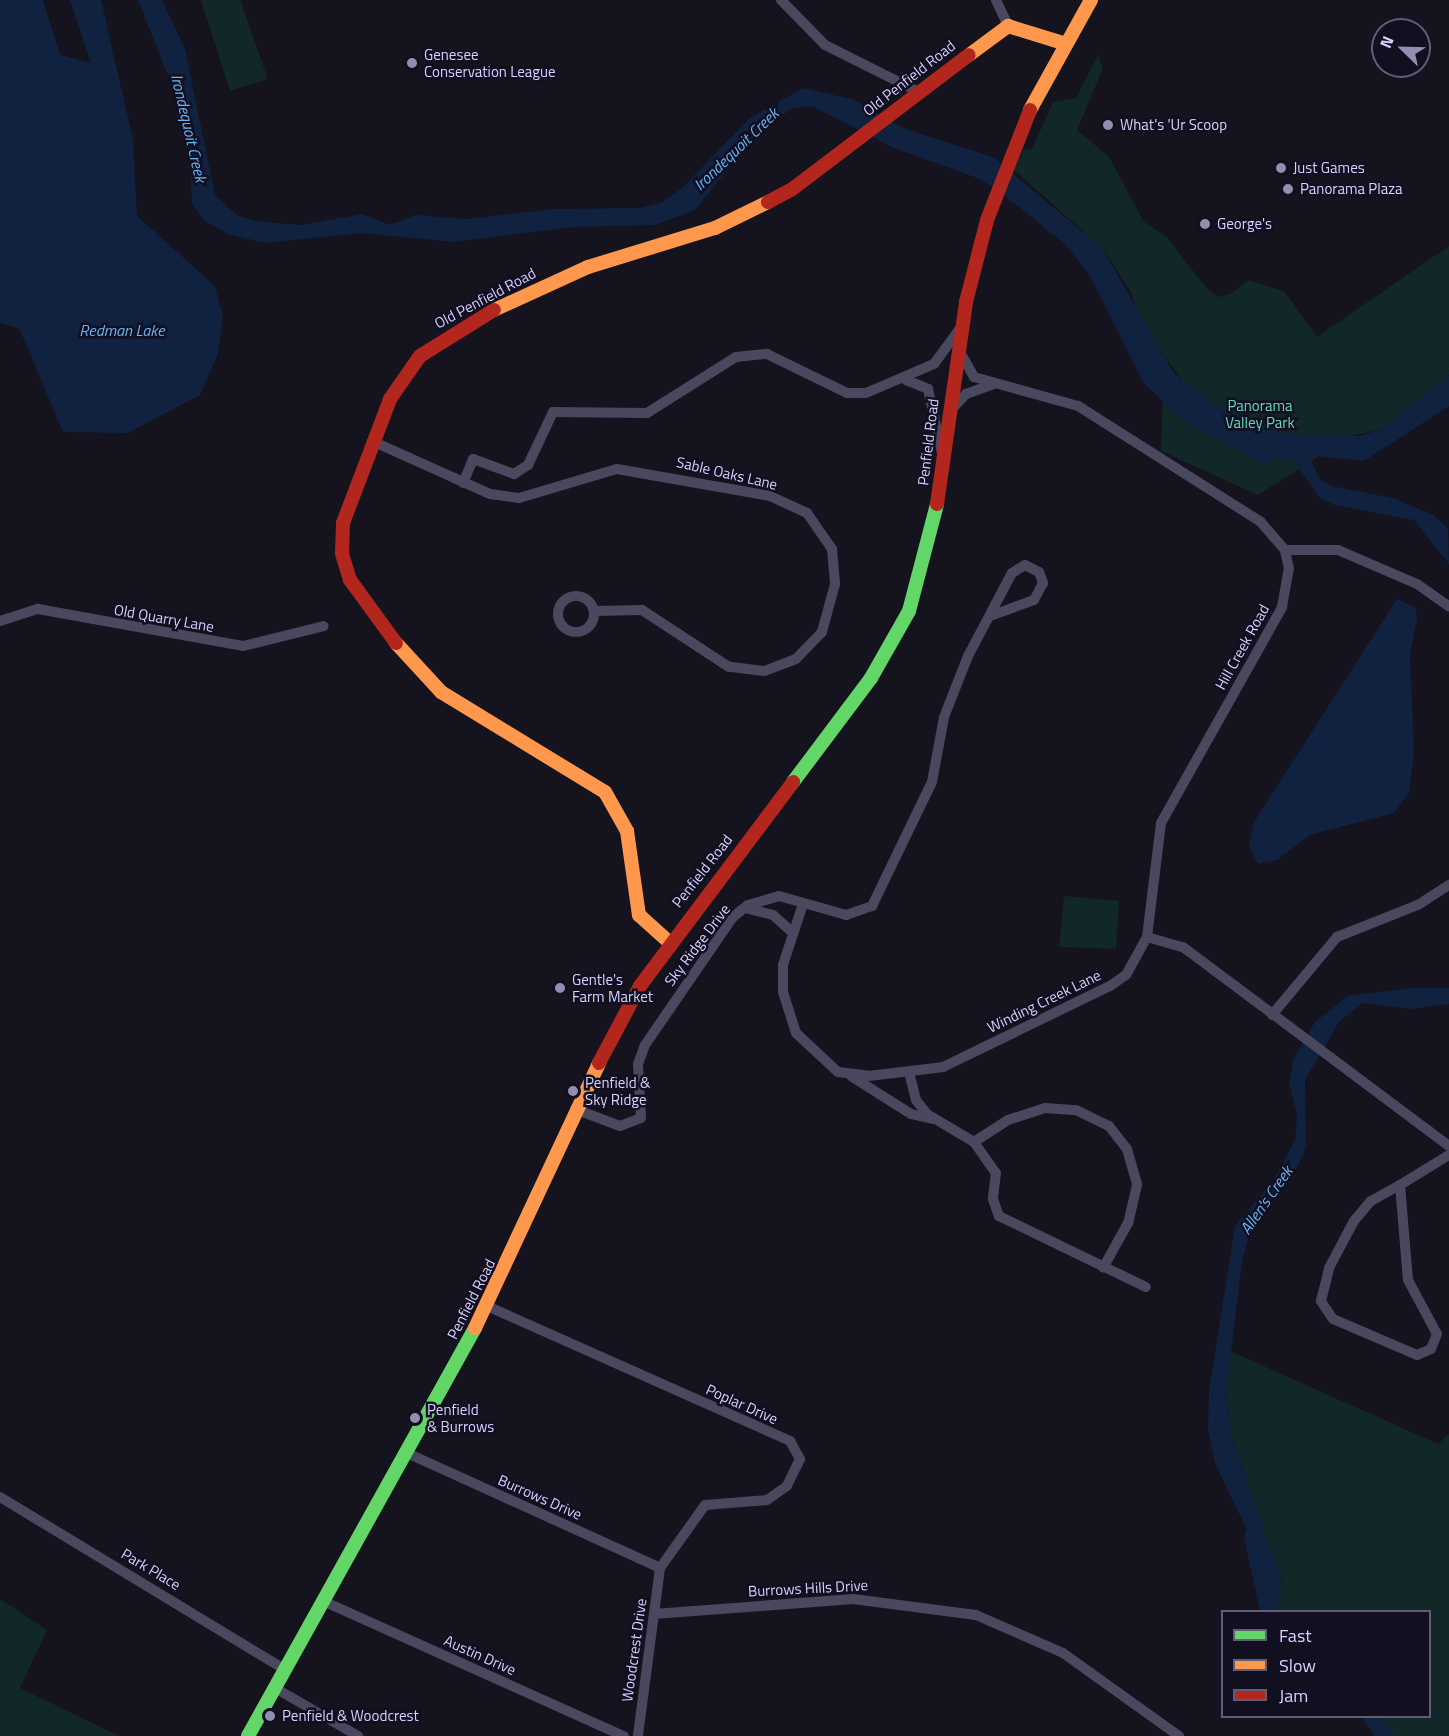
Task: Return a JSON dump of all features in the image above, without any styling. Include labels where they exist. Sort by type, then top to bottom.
[{"type":"main road","name":"Penfield Road","points":[[248,1736],[487,1306],[612,1032],[669,942],[893,643],[923,571],[962,325],[987,220],[1012,151],[1091,0]]},
{"type":"main road","name":"Old Penfield Road","points":[[669,942],[639,915],[627,831],[605,792],[441,692],[380,624],[350,580],[342,553],[343,523],[372,441],[403,377],[446,336],[571,273],[715,228],[791,190],[848,149],[917,91],[1008,26]]},
{"type":"main road","points":[[1008,26],[1066,44]]},
{"type":"street","points":[[781,0],[825,45],[917,91]]},
{"type":"street","points":[[996,0],[1008,26]]},
{"type":"street","points":[[463,483],[473,459],[514,474],[528,465],[553,412],[647,413],[736,357],[766,354],[847,393],[866,393],[906,380],[933,364],[962,325]]},
{"type":"street","points":[[958,349],[974,377],[1069,402],[1115,426],[1261,522],[1285,550],[1338,550],[1417,584],[1449,606]]},
{"type":"street","points":[[906,380],[928,389],[942,453]]},
{"type":"street","points":[[948,413],[966,394],[995,384]]},
{"type":"street","name":"Sable Oaks Lane","points":[[372,441],[463,483],[519,498],[617,469],[642,469],[784,501],[807,513],[832,549],[835,584],[822,632],[796,659],[764,671],[729,667],[642,610],[594,611]]},
{"type":"street","name":"Hill Creek Road","points":[[1147,937],[1161,822],[1274,625],[1289,569],[1285,550]]},
{"type":"street","name":"Sky Ridge Drive","points":[[575,1109],[620,1126],[641,1118],[638,1064],[645,1045],[745,908],[779,896],[846,915],[861,913],[881,894],[933,782],[947,708],[990,616],[1012,573],[1025,565],[1039,572],[1043,583],[1034,600],[990,616]]},
{"type":"street","name":"Old Quarry Lane","points":[[0,621],[38,609],[243,646],[324,626]]},
{"type":"street","points":[[1272,1016],[1337,937],[1418,905],[1449,885]]},
{"type":"street","name":"Winding Creek Lane","points":[[803,904],[791,931],[783,965],[788,1016],[810,1052],[838,1072],[849,1074],[909,1072],[954,1062],[1110,986],[1126,975],[1147,937]]},
{"type":"street","points":[[745,908],[773,915],[791,931]]},
{"type":"street","points":[[1147,937],[1183,948],[1449,1146]]},
{"type":"street","points":[[909,1072],[916,1100],[936,1120],[974,1142],[996,1173],[993,1199],[999,1216],[1146,1287]]},
{"type":"street","points":[[849,1074],[911,1114],[936,1120]]},
{"type":"street","points":[[974,1142],[1008,1120],[1046,1108],[1076,1110],[1108,1126],[1127,1149],[1137,1185],[1128,1223],[1103,1268]]},
{"type":"street","points":[[1400,1185],[1406,1272],[1437,1334],[1431,1349],[1417,1355],[1333,1319],[1321,1300],[1329,1268],[1354,1221],[1371,1201],[1449,1155]]},
{"type":"street","name":"Poplar Drive","points":[[487,1306],[790,1441],[800,1459],[787,1486],[767,1500],[705,1505],[660,1568]]},
{"type":"street","name":"Burrows Drive","points":[[407,1453],[660,1568]]},
{"type":"street","name":"Park Place","points":[[0,1497],[286,1670]]},
{"type":"street","name":"Woodcrest Drive","points":[[638,1736],[660,1568]]},
{"type":"street","name":"Burrows Hills Drive","points":[[654,1614],[853,1599],[976,1615],[1062,1653],[1179,1736]]},
{"type":"street","name":"Austin Drive","points":[[323,1601],[624,1736]]},
{"type":"street","points":[[275,1688],[358,1736]]},
{"type":"green space","points":[[201,0],[240,0],[268,79],[230,91]]},
{"type":"green space","name":"Panorama Valley Park","points":[[1098,55],[1103,68],[1077,130],[1109,157],[1144,222],[1166,236],[1208,290],[1219,297],[1230,294],[1249,280],[1285,292],[1317,337],[1449,246],[1449,375],[1382,429],[1351,436],[1258,495],[1161,451],[1163,396],[1184,382],[1145,330],[1130,290],[1102,248],[1014,170],[1023,150],[1032,149],[1053,102],[1076,98]]},
{"type":"green space","points":[[1064,896],[1119,901],[1116,949],[1059,947]]},
{"type":"green space","points":[[1230,1351],[1438,1444],[1449,1434],[1449,1736],[1393,1736],[1383,1718],[1431,1718],[1431,1610],[1275,1610],[1282,1582],[1233,1441],[1226,1393]]},
{"type":"green space","points":[[0,1599],[47,1630],[20,1688],[119,1736],[0,1736]]},
{"type":"water","name":"Redman Lake","points":[[0,0],[43,0],[60,55],[91,63],[70,0],[101,0],[133,140],[137,216],[215,286],[223,317],[218,354],[200,395],[128,433],[63,432],[19,328],[0,323]]},
{"type":"water","name":"Irondequoit Creek","points":[[138,0],[162,0],[185,49],[215,195],[237,215],[255,221],[302,225],[362,214],[390,225],[415,215],[468,219],[554,209],[639,208],[661,203],[681,189],[750,118],[803,88],[852,99],[905,129],[993,157],[1102,248],[1174,373],[1218,407],[1284,434],[1360,436],[1382,429],[1449,375],[1449,406],[1364,461],[1308,455],[1320,479],[1332,486],[1393,498],[1435,516],[1448,529],[1449,564],[1414,520],[1334,505],[1318,496],[1292,459],[1279,457],[1264,464],[1182,420],[1143,382],[1089,274],[1064,243],[1000,192],[980,179],[894,148],[812,106],[792,108],[754,137],[695,210],[655,225],[574,227],[453,242],[361,233],[267,243],[230,235],[204,220],[192,204],[190,157],[169,78]]},
{"type":"water","points":[[1397,599],[1416,608],[1417,619],[1410,654],[1414,753],[1409,793],[1394,813],[1310,835],[1277,860],[1258,864],[1249,847],[1254,822]]},
{"type":"water","name":"Allen's Creek","points":[[1410,988],[1449,988],[1449,1004],[1410,1009],[1363,1003],[1339,1022],[1305,1080],[1306,1147],[1294,1175],[1254,1219],[1242,1261],[1226,1394],[1233,1441],[1282,1582],[1275,1610],[1260,1610],[1244,1537],[1247,1530],[1215,1463],[1208,1429],[1209,1391],[1235,1226],[1275,1178],[1295,1140],[1297,1116],[1289,1082],[1293,1060],[1315,1022],[1348,996]]},
{"type":"water","points":[[1363,1718],[1383,1718],[1393,1736],[1374,1736]]},
{"type":"traffic: fast","points":[[793,782],[871,678],[909,611],[937,504]]},
{"type":"traffic: fast","points":[[248,1736],[475,1328]]},
{"type":"traffic: slow","points":[[1030,110],[1091,0]]},
{"type":"traffic: slow","points":[[969,55],[1008,26],[1066,44]]},
{"type":"traffic: slow","points":[[494,310],[588,267],[715,228],[768,202]]},
{"type":"traffic: slow","points":[[396,643],[441,692],[605,792],[627,831],[639,915],[669,942]]},
{"type":"traffic: slow","points":[[475,1328],[599,1063]]},
{"type":"traffic: jam","points":[[768,202],[791,190],[969,55]]},
{"type":"traffic: jam","points":[[937,504],[966,302],[987,220],[1030,110]]},
{"type":"traffic: jam","points":[[396,643],[350,580],[342,553],[343,523],[390,399],[420,356],[494,310]]},
{"type":"traffic: jam","points":[[599,1063],[640,986],[793,782]]},
{"type":"place","name":"Genesee Conservation League","points":[[412,63]]},
{"type":"place","name":"What's 'Ur Scoop","points":[[1108,125]]},
{"type":"place","name":"Just Games","points":[[1281,168]]},
{"type":"place","name":"Panorama Plaza","points":[[1288,189]]},
{"type":"place","name":"George's","points":[[1205,224]]},
{"type":"place","name":"Gentle's Farm Market","points":[[560,988]]},
{"type":"place","name":"Penfield & Sky Ridge","points":[[573,1091]]},
{"type":"place","name":"Penfield & Burrows","points":[[415,1418]]},
{"type":"place","name":"Penfield & Woodcrest","points":[[270,1716]]}]
